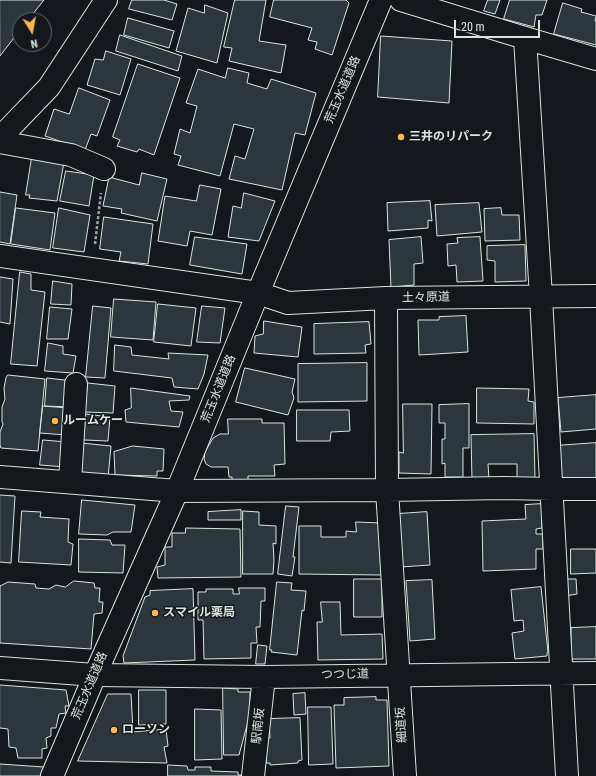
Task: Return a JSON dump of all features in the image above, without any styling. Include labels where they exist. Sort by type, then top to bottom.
[{"type":"street","points":[[0,138],[49,86],[106,0]]},
{"type":"street","name":"荒玉水道道路","points":[[52,776],[95,674],[177,491],[381,0]]},
{"type":"street","points":[[401,0],[596,59]]},
{"type":"street","points":[[525,38],[541,297],[567,776]]},
{"type":"street","points":[[0,142],[71,155],[104,169]]},
{"type":"street","name":"土々原道","points":[[0,256],[258,293],[288,302],[386,298],[596,296]]},
{"type":"street","name":"細道坂","points":[[386,298],[387,490],[405,776]]},
{"type":"street","points":[[70,482],[76,384]]},
{"type":"street","points":[[0,477],[177,491],[504,488],[596,489]]},
{"type":"street","name":"つつじ道","points":[[0,668],[95,674],[264,677],[596,673]]},
{"type":"street","name":"駅南坂","points":[[253,776],[264,677]]},
{"type":"path","points":[[92,270],[104,169]]},
{"type":"building","points":[[0,0],[44,0],[34,12],[12,12],[12,40],[0,56]]},
{"type":"building","points":[[132,0],[164,0],[177,4],[172,20],[129,9]]},
{"type":"building","points":[[235,0],[266,0],[259,41],[286,45],[281,73],[229,61],[232,48],[224,47]]},
{"type":"building","points":[[274,0],[346,0],[349,3],[332,55],[315,49],[317,42],[308,40],[312,28],[270,17]]},
{"type":"building","points":[[488,0],[500,0],[495,14],[484,11]]},
{"type":"building","points":[[510,0],[547,0],[542,15],[536,15],[534,27],[504,19]]},
{"type":"building","points":[[563,3],[582,9],[581,12],[596,16],[596,45],[554,34]]},
{"type":"building","points":[[205,5],[228,13],[217,63],[176,51],[188,8],[204,13]]},
{"type":"building","points":[[128,18],[174,31],[169,48],[124,35]]},
{"type":"building","points":[[120,35],[182,56],[178,71],[116,51]]},
{"type":"building","points":[[381,36],[452,41],[449,103],[378,97]]},
{"type":"building","points":[[106,51],[131,59],[120,95],[87,85],[95,59],[103,60]]},
{"type":"building","points":[[138,64],[180,78],[154,155],[139,149],[137,152],[117,146],[120,140],[113,137]]},
{"type":"building","points":[[228,68],[249,73],[247,83],[267,89],[271,79],[316,93],[305,135],[295,133],[282,190],[229,179],[235,156],[245,159],[254,129],[234,124],[220,176],[178,165],[181,156],[174,154],[180,129],[190,133],[197,106],[186,103],[198,69],[225,78]]},
{"type":"building","points":[[79,88],[110,100],[97,136],[91,134],[85,150],[45,136],[54,109],[69,114]]},
{"type":"building","points":[[32,157],[64,162],[57,201],[29,198],[30,195],[26,195]]},
{"type":"building","points":[[66,171],[94,175],[89,206],[60,201]]},
{"type":"building","points":[[142,173],[167,179],[157,221],[121,213],[122,209],[103,206],[109,177],[139,185]]},
{"type":"building","points":[[200,185],[221,189],[212,235],[190,231],[187,246],[158,241],[165,196],[196,201]]},
{"type":"building","points":[[0,192],[17,195],[10,244],[0,242]]},
{"type":"building","points":[[244,193],[275,201],[259,241],[228,237],[233,206],[241,208]]},
{"type":"building","points":[[430,201],[432,221],[428,220],[428,228],[388,231],[387,203]]},
{"type":"building","points":[[479,203],[482,232],[437,236],[435,205]]},
{"type":"building","points":[[16,208],[55,213],[50,250],[11,244]]},
{"type":"building","points":[[59,208],[90,215],[84,252],[53,248]]},
{"type":"building","points":[[501,208],[502,215],[519,215],[520,240],[485,241],[484,209]]},
{"type":"building","points":[[104,217],[153,224],[148,264],[119,261],[121,252],[100,249]]},
{"type":"building","points":[[195,237],[247,244],[242,274],[190,265]]},
{"type":"building","points":[[421,237],[423,263],[414,264],[414,285],[391,287],[389,240]]},
{"type":"building","points":[[480,237],[483,281],[457,282],[456,265],[448,266],[447,244],[458,243],[457,238]]},
{"type":"building","points":[[525,245],[526,281],[495,282],[495,261],[487,260],[487,246]]},
{"type":"building","points":[[20,272],[31,274],[31,290],[45,292],[37,366],[11,364]]},
{"type":"building","points":[[0,277],[13,279],[10,324],[0,322]]},
{"type":"building","points":[[53,281],[72,284],[71,305],[51,304]]},
{"type":"building","points":[[114,299],[156,302],[153,340],[111,337]]},
{"type":"building","points":[[158,304],[196,308],[191,346],[154,342]]},
{"type":"building","points":[[93,306],[111,308],[105,378],[86,377]]},
{"type":"building","points":[[202,306],[225,308],[220,343],[197,342]]},
{"type":"building","points":[[50,307],[72,309],[68,339],[47,339]]},
{"type":"building","points":[[466,316],[468,352],[419,355],[418,320],[439,320],[439,317]]},
{"type":"building","points":[[264,321],[302,327],[298,357],[254,353],[255,336],[263,334]]},
{"type":"building","points":[[369,322],[371,344],[365,345],[366,353],[314,354],[314,324]]},
{"type":"building","points":[[48,343],[63,346],[63,354],[76,356],[73,373],[45,371]]},
{"type":"building","points":[[115,345],[131,347],[132,355],[169,359],[168,353],[208,355],[204,374],[198,389],[174,387],[172,378],[114,371]]},
{"type":"building","points":[[367,363],[367,401],[298,402],[298,364]]},
{"type":"building","points":[[245,368],[295,379],[292,392],[294,398],[288,415],[236,402]]},
{"type":"building","points":[[8,375],[45,379],[38,451],[1,448],[0,432],[3,424],[2,407],[5,399],[4,388]]},
{"type":"building","points":[[47,378],[73,381],[71,407],[45,406]]},
{"type":"building","points":[[88,383],[115,386],[113,413],[85,412]]},
{"type":"building","points":[[131,388],[190,396],[189,400],[169,401],[171,411],[183,412],[179,427],[126,422],[125,410],[131,408]]},
{"type":"building","points":[[477,388],[529,389],[528,401],[534,402],[534,424],[477,423]]},
{"type":"building","points":[[596,395],[596,429],[561,432],[558,398]]},
{"type":"building","points":[[403,404],[432,404],[431,474],[399,473],[399,452],[403,453]]},
{"type":"building","points":[[469,404],[469,448],[463,448],[463,477],[445,477],[445,463],[442,464],[442,439],[445,439],[445,423],[439,423],[439,405]]},
{"type":"building","name":"ルームケー","points":[[43,406],[68,408],[67,435],[40,433]]},
{"type":"building","points":[[297,410],[349,410],[350,431],[331,432],[330,441],[297,441]]},
{"type":"building","points":[[86,414],[110,417],[108,441],[84,440]]},
{"type":"building","points":[[228,419],[262,419],[262,423],[284,423],[285,464],[274,465],[275,476],[248,476],[248,482],[232,483],[232,477],[229,477],[228,467],[211,467],[206,464],[204,459],[205,452],[213,438],[220,434],[228,434]]},
{"type":"building","points":[[534,434],[535,479],[517,479],[517,464],[488,464],[489,479],[472,480],[471,435]]},
{"type":"building","points":[[43,440],[67,442],[66,467],[40,465]]},
{"type":"building","points":[[81,443],[111,446],[108,478],[87,478],[81,470]]},
{"type":"building","points":[[596,443],[596,480],[557,478],[555,446]]},
{"type":"building","points":[[133,446],[164,449],[163,471],[157,471],[157,476],[115,475],[114,452]]},
{"type":"building","points":[[0,495],[15,496],[11,563],[0,562]]},
{"type":"building","points":[[82,500],[135,505],[131,532],[113,532],[107,535],[79,534]]},
{"type":"building","points":[[542,504],[542,528],[536,529],[536,534],[543,534],[543,549],[536,549],[536,569],[483,571],[482,521],[526,519],[525,505]]},
{"type":"building","points":[[286,506],[299,507],[292,576],[278,574]]},
{"type":"building","points":[[241,510],[241,520],[208,520],[208,512]]},
{"type":"building","points":[[22,511],[41,512],[40,517],[69,519],[68,542],[73,544],[71,565],[19,562]]},
{"type":"building","points":[[243,511],[259,512],[259,525],[276,526],[276,544],[273,543],[273,574],[243,574]]},
{"type":"building","points":[[427,512],[430,565],[401,567],[398,514]]},
{"type":"building","points":[[356,522],[382,523],[381,575],[299,574],[299,526],[321,526],[321,537],[346,537],[346,531],[356,532]]},
{"type":"building","points":[[186,528],[240,529],[241,577],[158,578],[157,567],[165,565],[165,547],[172,547],[172,533],[185,533]]},
{"type":"building","points":[[79,539],[110,540],[112,545],[125,545],[123,573],[79,572]]},
{"type":"building","points":[[571,549],[596,549],[596,573],[571,574]]},
{"type":"building","points":[[354,579],[382,579],[382,617],[354,617]]},
{"type":"building","points":[[564,579],[576,579],[577,594],[565,596]]},
{"type":"building","points":[[432,580],[435,639],[410,641],[406,581]]},
{"type":"building","points":[[74,581],[94,583],[95,588],[100,588],[99,602],[103,602],[102,613],[94,614],[91,649],[0,643],[0,586],[8,582],[35,584],[36,588],[49,589],[56,585],[65,587]]},
{"type":"building","points":[[277,582],[292,583],[291,590],[306,591],[304,611],[302,610],[297,655],[271,652],[272,650],[270,650]]},
{"type":"building","points":[[541,587],[548,652],[547,656],[515,659],[512,633],[524,631],[523,620],[514,621],[511,590]]},
{"type":"building","points":[[239,588],[265,588],[265,601],[261,601],[260,627],[256,627],[257,643],[251,643],[251,658],[204,659],[203,620],[198,620],[198,592],[206,592],[206,589],[233,589],[233,594],[239,594]]},
{"type":"building","points":[[193,589],[195,660],[124,663],[123,656],[145,597],[150,595],[150,591]]},
{"type":"building","points":[[321,602],[340,602],[341,635],[382,634],[383,659],[318,660],[317,622],[322,622]]},
{"type":"building","points":[[596,627],[596,659],[571,659],[571,628]]},
{"type":"building","points":[[258,645],[267,646],[265,664],[256,664]]},
{"type":"building","points":[[0,685],[66,690],[69,706],[65,706],[66,713],[59,714],[56,728],[51,728],[51,736],[46,738],[47,748],[42,749],[42,758],[18,758],[16,748],[9,747],[8,729],[0,728]]},
{"type":"building","points":[[223,688],[238,689],[238,692],[250,692],[250,714],[239,755],[224,755]]},
{"type":"building","points":[[139,690],[166,690],[166,724],[139,725]]},
{"type":"building","points":[[305,693],[306,714],[294,715],[293,694]]},
{"type":"building","points":[[108,694],[131,694],[133,732],[166,729],[168,746],[164,747],[167,763],[78,761]]},
{"type":"building","points":[[376,697],[376,700],[387,700],[389,766],[336,768],[334,705],[344,705],[344,698]]},
{"type":"building","points":[[308,707],[331,707],[333,764],[309,765]]},
{"type":"building","points":[[195,709],[221,710],[222,759],[195,760]]},
{"type":"building","points":[[300,718],[302,760],[298,761],[298,763],[270,765],[270,763],[266,763],[265,739],[270,738],[269,719]]},
{"type":"building","points":[[0,764],[44,767],[40,776],[0,776]]},
{"type":"building","points":[[168,765],[187,766],[188,770],[195,770],[195,767],[211,767],[211,771],[238,772],[238,775],[241,776],[168,776]]},
{"type":"place","name":"三井のリパーク","points":[[401,137]]},
{"type":"place","name":"ルームケー","points":[[55,421]]},
{"type":"place","name":"スマイル薬局","points":[[155,613]]},
{"type":"place","name":"ローソン","points":[[114,730]]}]
